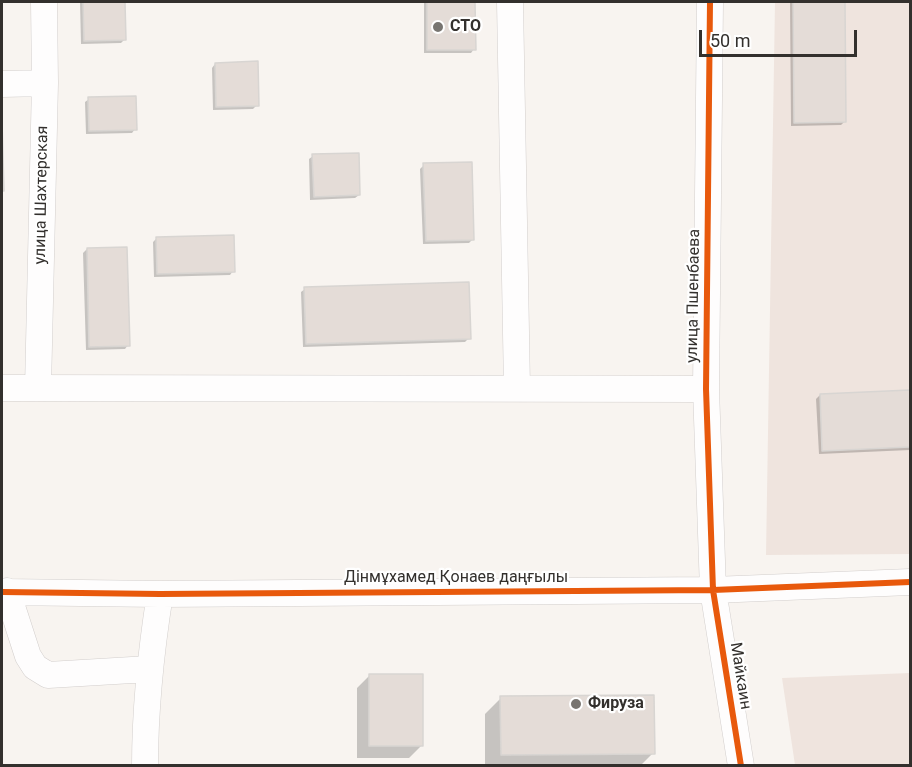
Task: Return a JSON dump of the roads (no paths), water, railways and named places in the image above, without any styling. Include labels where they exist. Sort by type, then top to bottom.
[{"type":"street","name":"улица Шахтерская","points":[[38,388],[45,83],[44,2]]},
{"type":"street","points":[[510,2],[517,387]]},
{"type":"street","name":"улица Пшенбаева","points":[[710,2],[706,389],[713,590]]},
{"type":"street","points":[[2,84],[45,83]]},
{"type":"street","points":[[2,388],[706,389]]},
{"type":"street","name":"Дінмұхамед Қонаев даңғылы","points":[[4,592],[160,594],[713,590],[910,582]]},
{"type":"street","name":"Майкаин","points":[[713,590],[741,765]]},
{"type":"street","points":[[4,592],[28,656],[35,667],[48,675],[149,669]]},
{"type":"street","points":[[144,765],[149,669],[160,594]]},
{"type":"place","name":"СТО","points":[[438,27]]},
{"type":"place","name":"Фируза","points":[[576,704]]}]
